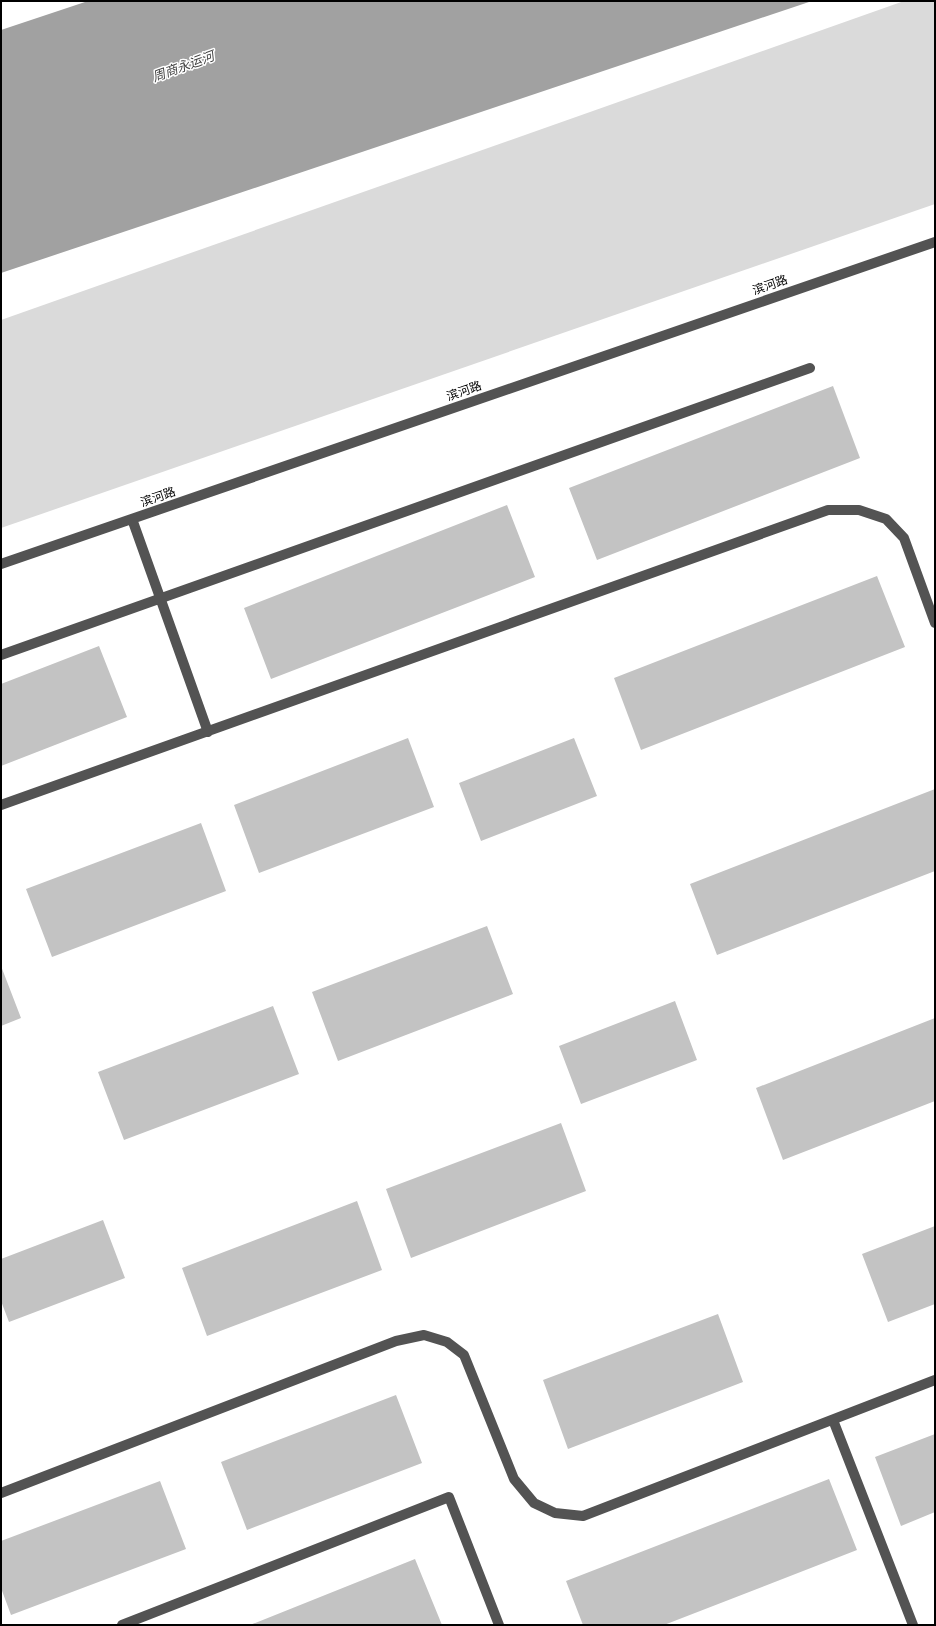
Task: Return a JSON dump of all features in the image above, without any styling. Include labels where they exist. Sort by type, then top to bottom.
[{"type":"street","name":"滨河路","points":[[1,564],[935,242]]},
{"type":"street","points":[[1,655],[810,368]]},
{"type":"street","points":[[1,806],[828,510],[859,510],[886,519],[891,524],[904,538],[935,623]]},
{"type":"street","points":[[132,520],[208,732]]},
{"type":"street","points":[[1,1493],[389,1344],[424,1335],[446,1342],[464,1355],[514,1478],[534,1503],[555,1513],[583,1516],[935,1380]]},
{"type":"street","points":[[833,1420],[913,1625]]},
{"type":"street","points":[[122,1625],[449,1497],[499,1625]]},
{"type":"shaded area","points":[[904,1],[935,1],[935,204],[1,528],[1,320]]},
{"type":"water","name":"周商永运河","points":[[88,1],[812,1],[1,273],[1,30]]},
{"type":"building","points":[[833,386],[860,458],[597,560],[569,488]]},
{"type":"building","points":[[507,505],[535,577],[271,679],[244,608]]},
{"type":"building","points":[[877,576],[905,647],[641,750],[614,678]]},
{"type":"building","points":[[99,646],[127,717],[1,766],[1,684]]},
{"type":"building","points":[[408,738],[434,807],[259,873],[234,805]]},
{"type":"building","points":[[574,738],[597,796],[481,841],[459,783]]},
{"type":"building","points":[[935,789],[935,871],[717,955],[690,884]]},
{"type":"building","points":[[201,823],[226,891],[52,957],[26,889]]},
{"type":"building","points":[[487,926],[513,994],[338,1061],[312,992]]},
{"type":"building","points":[[1,966],[21,1018],[1,1026]]},
{"type":"building","points":[[675,1001],[697,1060],[581,1104],[559,1046]]},
{"type":"building","points":[[273,1006],[299,1074],[124,1140],[98,1072]]},
{"type":"building","points":[[935,1018],[935,1101],[783,1160],[756,1088]]},
{"type":"building","points":[[561,1123],[586,1191],[411,1258],[386,1189]]},
{"type":"building","points":[[357,1201],[382,1270],[207,1336],[182,1268]]},
{"type":"building","points":[[103,1220],[125,1278],[9,1322],[1,1301],[1,1259]]},
{"type":"building","points":[[935,1226],[935,1304],[888,1322],[862,1254]]},
{"type":"building","points":[[718,1314],[743,1382],[568,1449],[543,1380]]},
{"type":"building","points":[[396,1395],[422,1463],[247,1530],[221,1462]]},
{"type":"building","points":[[935,1434],[935,1512],[901,1526],[875,1457]]},
{"type":"building","points":[[829,1479],[857,1550],[664,1625],[583,1625],[566,1581]]},
{"type":"building","points":[[160,1481],[186,1549],[11,1615],[1,1588],[1,1541]]},
{"type":"building","points":[[415,1559],[442,1625],[250,1625]]}]
